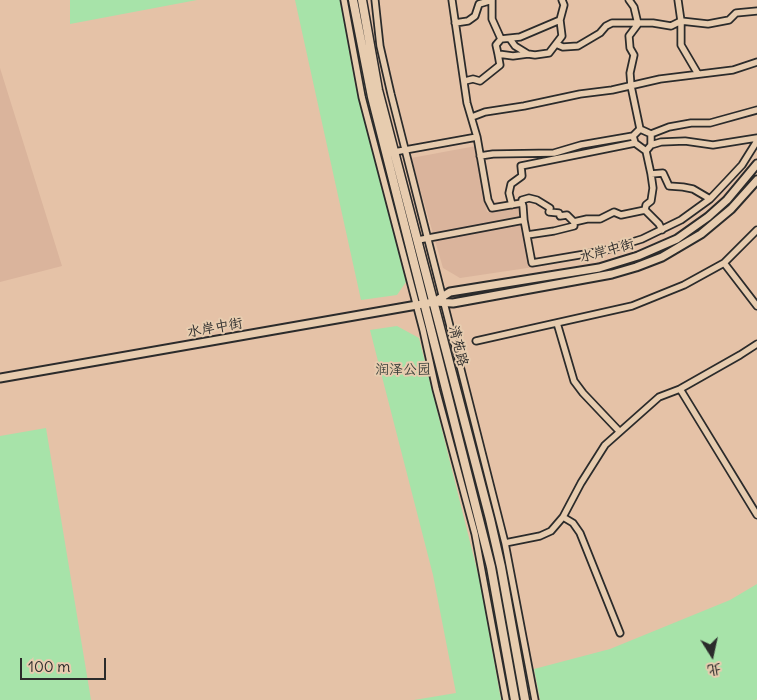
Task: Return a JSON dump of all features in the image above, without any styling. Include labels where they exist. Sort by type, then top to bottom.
[{"type":"main road","name":"清苑路","points":[[353,0],[372,97],[420,305],[474,492],[491,566],[515,700]]},
{"type":"main road","name":"清苑路","points":[[362,0],[378,90],[496,548],[524,700]]},
{"type":"street","points":[[344,0],[362,97],[420,305],[436,389],[475,534],[506,700]]},
{"type":"street","points":[[375,0],[384,65],[505,543],[535,700]]},
{"type":"street","points":[[452,0],[467,103],[477,137],[488,200],[492,208],[522,203],[522,200],[529,198],[537,200],[550,208],[549,212],[559,213],[560,216],[566,215],[574,222]]},
{"type":"street","points":[[455,23],[468,21],[475,16],[479,4],[492,0],[492,19],[501,39]]},
{"type":"street","points":[[498,54],[513,56],[549,53],[562,36],[560,20],[564,5],[562,0]]},
{"type":"street","points":[[629,0],[634,7],[638,24]]},
{"type":"street","points":[[678,0],[681,21],[681,45],[698,74]]},
{"type":"street","points":[[556,44],[563,48],[578,46],[600,33],[606,26],[612,23],[653,23],[671,26],[681,21],[708,24],[728,20],[736,13],[757,11]]},
{"type":"street","points":[[501,39],[520,37],[560,20]]},
{"type":"street","points":[[638,24],[629,36],[630,48],[634,55],[630,74],[631,86],[640,129]]},
{"type":"street","points":[[464,81],[473,79],[480,81],[500,65],[496,45],[501,39]]},
{"type":"street","points":[[510,39],[515,46],[528,54]]},
{"type":"street","points":[[472,117],[485,112],[631,86],[660,79],[733,70],[757,62]]},
{"type":"street","points":[[640,129],[652,134],[669,127],[691,123],[710,123],[757,110]]},
{"type":"street","points":[[480,156],[554,153],[582,145],[633,136],[640,129]]},
{"type":"street","points":[[651,145],[652,134]]},
{"type":"street","points":[[633,136],[635,143],[646,151],[653,188],[651,201],[646,205],[645,210]]},
{"type":"street","points":[[394,152],[477,137]]},
{"type":"street","points":[[646,151],[651,145],[661,142],[685,141],[712,145],[757,139]]},
{"type":"street","points":[[522,203],[532,263],[603,251],[642,239],[662,230],[681,220],[710,199],[742,165],[757,139]]},
{"type":"street","points":[[512,205],[509,193],[511,184],[522,176],[521,166],[635,143]]},
{"type":"street","name":"水岸中街","points":[[443,300],[450,292],[599,268],[638,256],[677,239],[708,217],[727,200],[757,164]]},
{"type":"street","points":[[650,174],[662,173],[669,186],[692,189],[701,192],[710,199]]},
{"type":"street","name":"水岸中街","points":[[0,378],[443,300],[453,303],[592,278],[636,267],[662,257],[701,234],[731,210],[757,180]]},
{"type":"street","points":[[645,210],[659,224],[662,230]]},
{"type":"street","points":[[574,222],[600,219],[614,212],[621,215],[645,210]]},
{"type":"street","points":[[418,240],[524,220]]},
{"type":"street","points":[[527,235],[554,232],[574,226],[574,222]]},
{"type":"street","points":[[476,341],[632,306],[684,285],[724,263],[757,230]]},
{"type":"street","points":[[724,263],[757,306]]},
{"type":"street","points":[[557,323],[574,381],[582,393],[619,432]]},
{"type":"street","points":[[505,543],[540,536],[551,531],[563,517],[581,483],[605,445],[659,397],[680,389],[757,344]]},
{"type":"street","points":[[680,389],[757,515]]},
{"type":"street","points":[[563,517],[573,523],[580,533],[620,634]]},
{"type":"shaded area","points":[[0,68],[62,266],[0,282]]},
{"type":"shaded area","points":[[476,146],[487,212],[521,206],[534,267],[460,278],[443,268],[411,158]]},
{"type":"green space","points":[[70,0],[197,0],[70,24]]},
{"type":"green space","points":[[295,0],[340,0],[355,84],[406,282],[397,295],[361,300]]},
{"type":"green space","name":"润泽公园","points":[[397,326],[419,338],[480,582],[501,700],[414,700],[456,693],[433,575],[370,330]]},
{"type":"green space","points":[[46,428],[91,700],[0,700],[0,436]]},
{"type":"green space","points":[[757,584],[756,700],[540,700],[534,669],[610,649],[730,600]]}]
